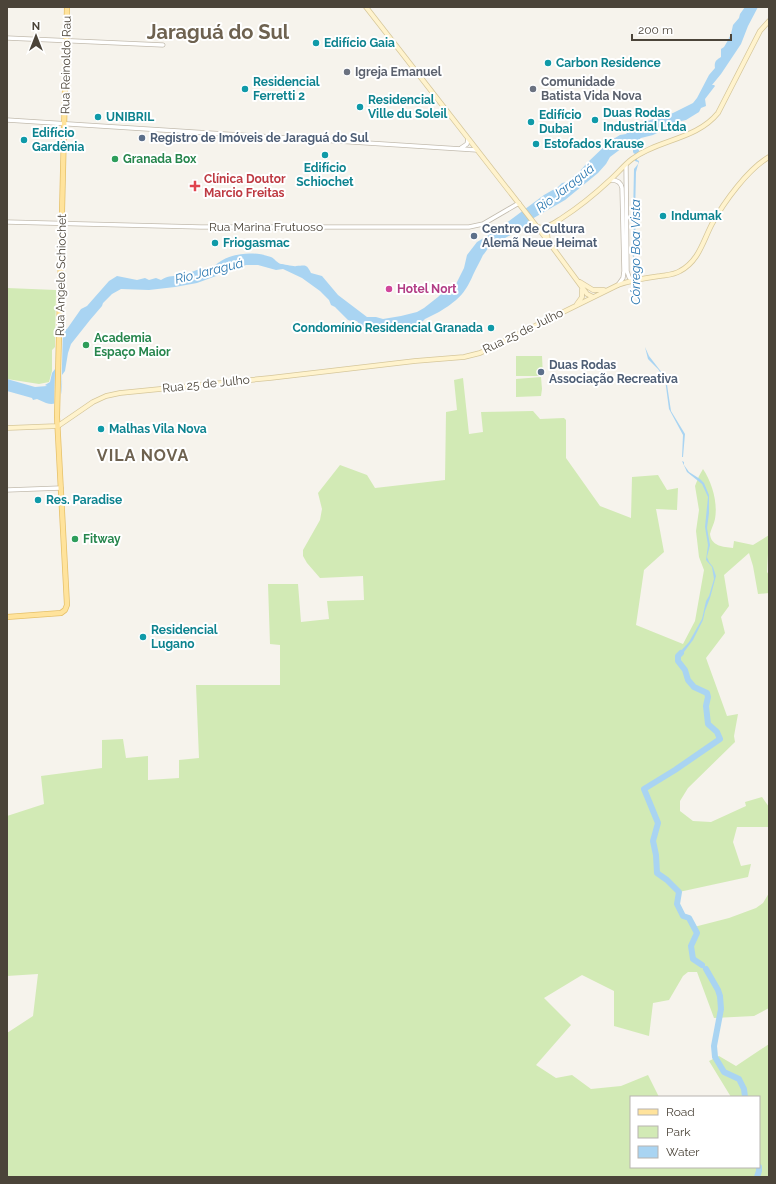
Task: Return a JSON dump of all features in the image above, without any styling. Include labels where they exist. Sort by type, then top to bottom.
[{"type":"main road","name":"Rua Reinoldo Rau","points":[[65,124],[68,7]]},
{"type":"main road","points":[[366,7],[548,241],[587,294],[593,297]]},
{"type":"main road","points":[[536,226],[543,228],[549,226],[574,210],[641,154],[694,132],[713,118],[725,100],[760,31],[769,21]]},
{"type":"main road","name":"Rua Angelo Schiochet","points":[[58,426],[57,415],[65,124]]},
{"type":"main road","name":"Rua 25 de Julho","points":[[58,426],[93,402],[106,396],[120,393],[472,356],[480,353],[618,284],[674,274],[681,271],[696,257],[714,220],[729,198],[751,171],[769,156]]},
{"type":"main road","points":[[548,241],[546,232],[549,226]]},
{"type":"main road","points":[[576,279],[593,290],[599,291],[610,288]]},
{"type":"main road","points":[[574,307],[582,297],[581,286]]},
{"type":"main road","points":[[7,428],[58,426],[67,605],[66,609],[61,613],[7,617]]},
{"type":"street","points":[[7,38],[163,45]]},
{"type":"street","points":[[7,120],[477,150]]},
{"type":"street","points":[[458,148],[466,145],[468,139]]},
{"type":"street","points":[[626,165],[627,271],[628,276],[635,280]]},
{"type":"street","points":[[611,180],[620,184],[622,188],[623,276],[618,284]]},
{"type":"street","name":"Rua Marina Frutuoso","points":[[7,222],[201,227],[469,228],[483,224],[520,205]]},
{"type":"street","points":[[7,490],[61,488]]},
{"type":"green space","points":[[7,288],[56,290],[55,347],[52,350],[52,371],[49,382],[39,384],[7,379]]},
{"type":"green space","points":[[516,356],[542,356],[543,376],[516,376]]},
{"type":"green space","points":[[541,377],[541,396],[516,397],[516,379]]},
{"type":"green space","points":[[463,378],[469,434],[483,432],[481,412],[533,411],[540,419],[564,418],[566,420],[566,458],[600,506],[631,518],[632,477],[658,475],[667,490],[678,488],[677,510],[656,509],[664,552],[644,570],[636,625],[683,644],[695,621],[704,570],[699,557],[696,531],[699,510],[695,486],[703,469],[712,486],[716,506],[715,519],[710,534],[715,543],[733,548],[734,541],[753,545],[769,535],[767,572],[769,575],[769,593],[758,594],[749,553],[724,575],[729,606],[721,617],[725,633],[706,658],[727,716],[738,714],[734,736],[735,742],[688,788],[680,801],[680,811],[693,821],[711,822],[746,806],[745,802],[762,797],[769,807],[769,827],[737,827],[733,842],[741,866],[751,864],[748,877],[679,892],[677,904],[683,916],[689,918],[694,927],[729,918],[756,908],[763,903],[769,893],[769,1008],[754,1016],[714,1018],[697,972],[688,972],[683,976],[669,1000],[653,1003],[649,1036],[614,1026],[614,991],[582,975],[544,998],[571,1025],[536,1065],[556,1078],[572,1075],[591,1089],[621,1086],[648,1075],[658,1096],[630,1096],[630,1168],[760,1168],[760,1096],[730,1096],[709,1061],[719,1056],[736,1066],[769,1044],[769,1177],[7,1177],[7,1033],[33,1016],[38,974],[7,976],[7,816],[44,804],[41,776],[102,768],[102,740],[123,739],[126,758],[148,756],[148,780],[179,778],[179,760],[199,758],[196,685],[280,685],[280,645],[270,644],[268,584],[298,584],[301,622],[329,619],[327,601],[364,600],[363,576],[320,578],[303,556],[303,550],[320,520],[322,509],[318,493],[340,465],[367,475],[375,488],[445,480],[446,412],[457,410],[454,380]]},
{"type":"water","name":"Rio Jaraguá","points":[[745,7],[758,7],[741,44],[712,85],[715,86],[705,99],[706,106],[701,108],[699,112],[686,120],[668,124],[665,128],[659,129],[657,133],[653,135],[637,139],[626,145],[610,157],[598,173],[565,200],[532,219],[523,228],[489,247],[463,292],[456,300],[423,321],[400,330],[392,328],[380,330],[371,327],[361,327],[357,321],[348,320],[331,305],[329,300],[320,291],[302,278],[283,269],[276,270],[258,265],[246,265],[197,283],[149,290],[121,289],[112,294],[103,303],[71,344],[65,371],[62,375],[61,396],[56,403],[46,403],[37,399],[33,400],[32,398],[7,391],[7,379],[35,387],[47,386],[45,385],[50,382],[52,373],[55,369],[56,344],[62,330],[67,329],[81,309],[87,306],[109,281],[117,276],[137,280],[145,278],[149,280],[156,278],[161,280],[169,276],[179,276],[203,268],[212,268],[218,263],[232,256],[247,253],[271,257],[281,264],[306,266],[311,273],[322,276],[338,295],[367,317],[383,319],[417,312],[444,291],[450,289],[456,284],[464,268],[467,255],[477,242],[494,232],[562,183],[567,182],[610,141],[620,135],[626,134],[644,122],[673,113],[693,103],[709,75],[715,68],[716,61],[721,57],[721,49],[727,42],[733,25],[739,18],[740,14]]},
{"type":"water","points":[[635,151],[637,151],[637,160],[639,161],[636,172],[636,245],[634,256],[638,276],[636,276],[632,251],[634,246],[634,169],[638,164],[638,162],[635,161]]},
{"type":"water","points":[[645,347],[649,356],[666,378],[671,411],[685,434],[683,457],[683,435],[669,409],[665,379],[648,359]]},
{"type":"water","points":[[682,461],[689,472],[704,483],[709,495],[707,528],[710,545],[707,557],[713,567],[716,576],[703,620],[693,640],[677,660],[678,654],[689,642],[702,619],[706,601],[714,579],[712,567],[706,560],[708,545],[705,527],[708,497],[702,484],[687,472]]},
{"type":"pier","points":[[63,328],[61,402],[54,406],[56,337],[58,331]]},
{"type":"waterway","name":"Córrego Boa Vista","points":[[636,151],[638,131]]},
{"type":"waterway","name":"Córrego Boa Vista","points":[[681,653],[678,656],[678,661],[685,670],[688,680],[694,687],[707,693],[708,697],[706,706],[708,724],[717,732],[720,739],[644,789],[658,823],[653,841],[656,855],[657,873],[667,880],[679,892],[677,904],[683,916],[689,918],[697,933],[691,946],[693,959],[702,965]]},
{"type":"waterway","name":"Córrego Boa Vista","points":[[706,969],[720,996],[721,1009],[714,1046],[715,1057],[724,1072],[739,1079],[744,1089],[745,1096]]},
{"type":"waterway","name":"Córrego Boa Vista","points":[[757,1177],[759,1168]]},
{"type":"place","name":"Edifício Gaia","points":[[316,43]]},
{"type":"place","name":"Carbon Residence","points":[[548,63]]},
{"type":"place","name":"Igreja Emanuel","points":[[347,72]]},
{"type":"place","name":"Residencial Ferretti 2","points":[[245,89]]},
{"type":"place","name":"Comunidade Batista Vida Nova","points":[[533,89]]},
{"type":"place","name":"Residencial Ville du Soleil","points":[[360,107]]},
{"type":"place","name":"UNIBRIL","points":[[98,117]]},
{"type":"place","name":"Duas Rodas Industrial Ltda","points":[[595,120]]},
{"type":"place","name":"Edifício Dubai","points":[[531,122]]},
{"type":"place","name":"Registro de Imóveis de Jaraguá do Sul","points":[[142,138]]},
{"type":"place","name":"Edifício Gardênia","points":[[24,140]]},
{"type":"place","name":"Estofados Krause","points":[[536,144]]},
{"type":"place","name":"Edifício Schiochet","points":[[325,155]]},
{"type":"place","name":"Granada Box","points":[[115,159]]},
{"type":"place","name":"Clínica Doutor Marcio Freitas","points":[[195,186]]},
{"type":"place","name":"Indumak","points":[[663,216]]},
{"type":"place","name":"Centro de Cultura Alemã Neue Heimat","points":[[474,236]]},
{"type":"place","name":"Friogasmac","points":[[215,243]]},
{"type":"place","name":"Hotel Nort","points":[[389,289]]},
{"type":"place","name":"Condomínio Residencial Granada","points":[[491,328]]},
{"type":"place","name":"Academia Espaço Maior","points":[[86,345]]},
{"type":"place","name":"Duas Rodas Associação Recreativa","points":[[541,372]]},
{"type":"place","name":"Malhas Vila Nova","points":[[101,429]]},
{"type":"place","name":"Res. Paradise","points":[[38,500]]},
{"type":"place","name":"Fitway","points":[[75,539]]},
{"type":"place","name":"Residencial Lugano","points":[[143,637]]},
{"type":"district","name":"Jaraguá do Sul","points":[[218,32]]},
{"type":"district","name":"VILA NOVA","points":[[143,455]]}]
